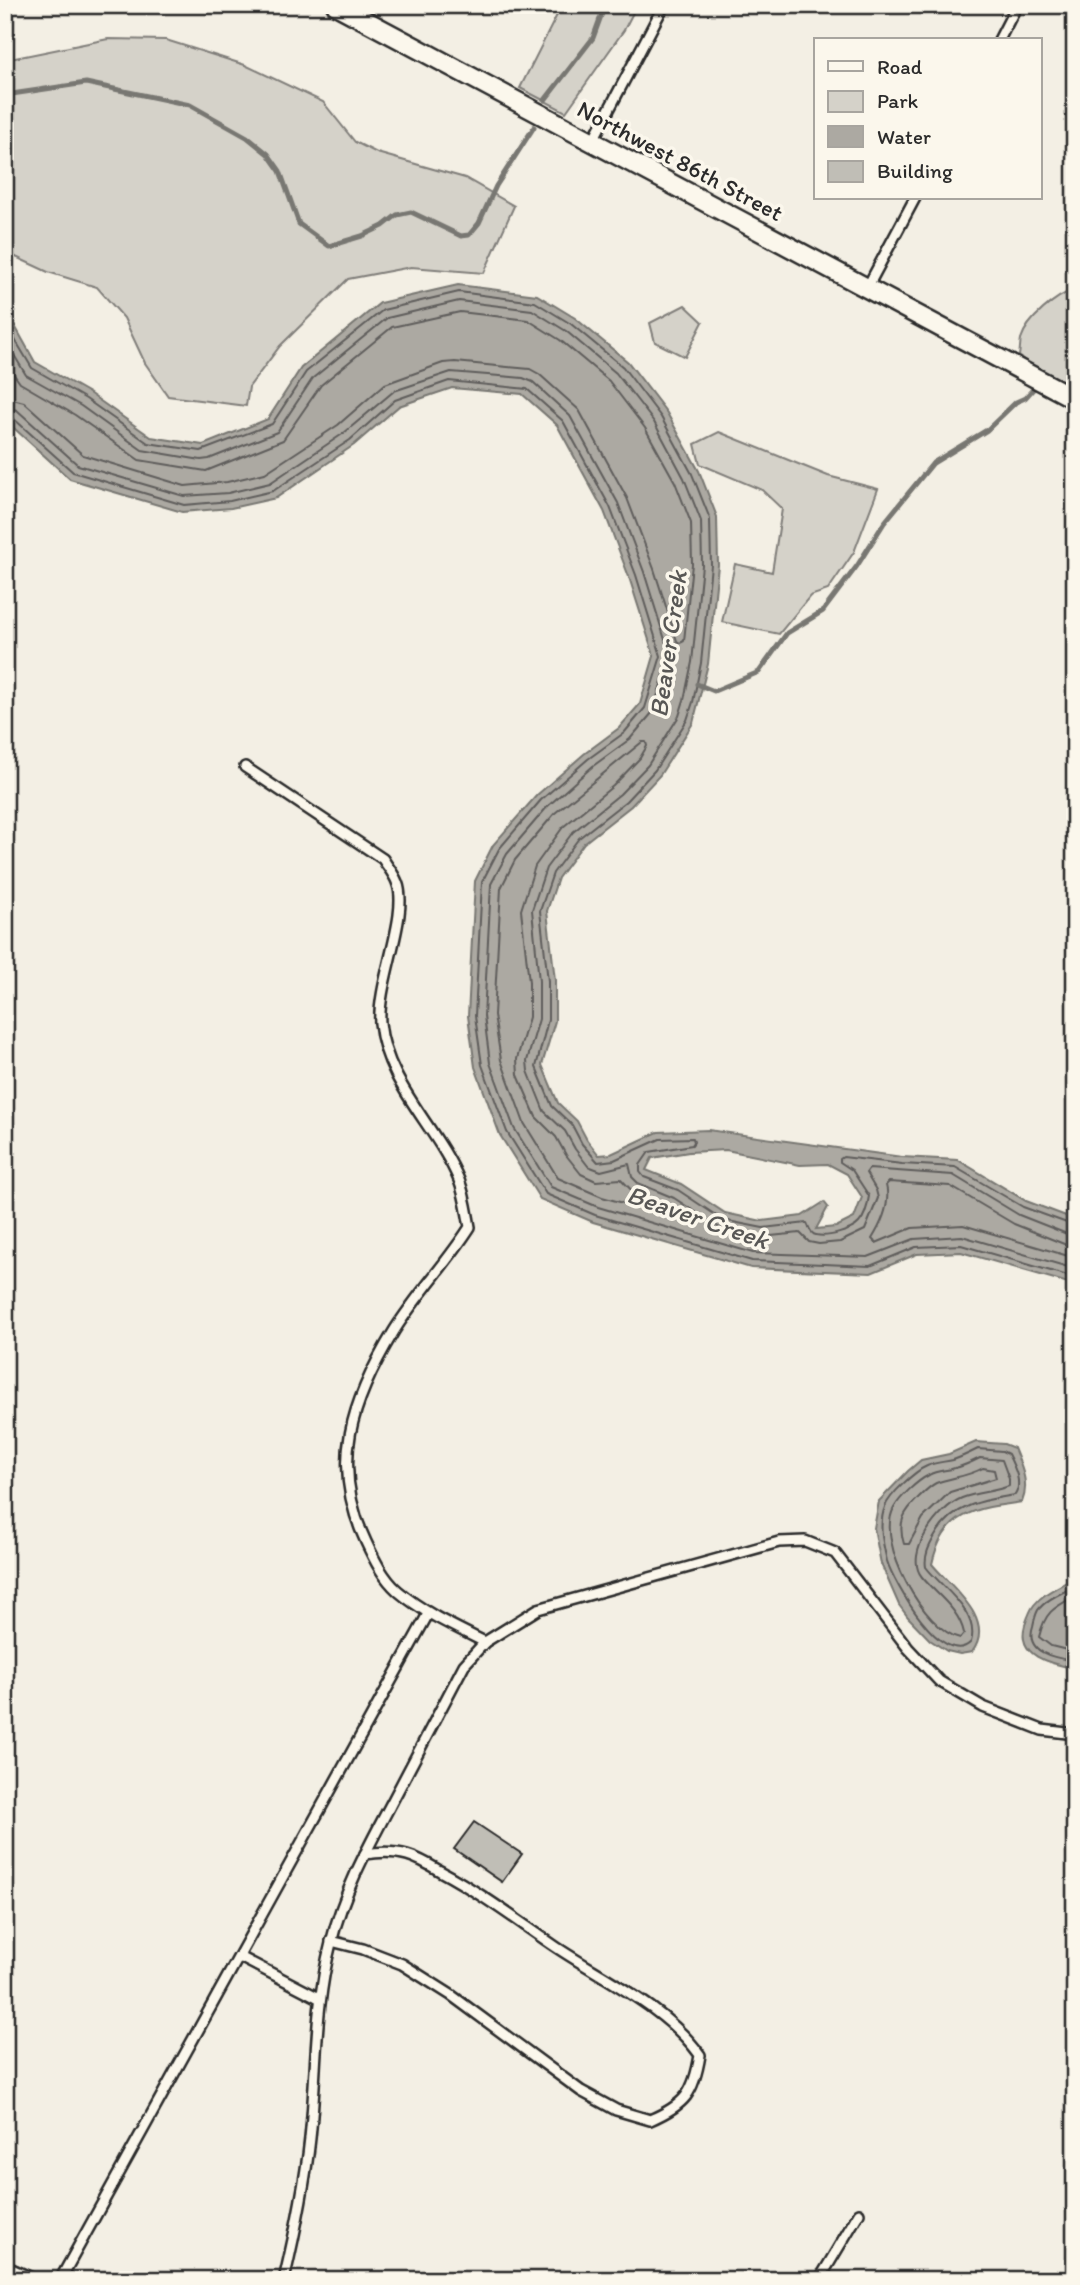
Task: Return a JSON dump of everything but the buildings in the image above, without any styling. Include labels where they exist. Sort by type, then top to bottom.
[{"type":"street","name":"Northwest 86th Street","points":[[336,5],[1071,397]]},
{"type":"lane","points":[[592,142],[664,5]]},
{"type":"lane","points":[[1000,38],[1017,5]]},
{"type":"lane","points":[[867,288],[914,200]]},
{"type":"lane","points":[[245,767],[383,859],[397,882],[401,900],[383,988],[380,1024],[405,1094],[458,1179],[466,1202],[470,1227],[416,1299],[373,1368],[351,1424],[347,1446],[349,1499],[375,1562],[396,1589],[428,1614],[485,1642]]},
{"type":"lane","points":[[284,2280],[310,2139],[320,1998],[331,1941],[345,1897],[365,1854],[464,1665],[485,1642],[538,1609],[779,1542],[805,1541],[835,1553],[908,1648],[939,1681],[983,1707],[1032,1727],[1075,1734]]},
{"type":"lane","points":[[60,2280],[428,1614]]},
{"type":"lane","points":[[331,1941],[363,1949],[402,1964],[451,1995],[581,2091],[616,2109],[650,2120],[673,2111],[687,2096],[698,2070],[700,2055],[688,2038],[665,2017],[554,1946],[492,1902],[458,1880],[406,1854],[365,1854]]},
{"type":"lane","points":[[240,1957],[320,1998]]},
{"type":"lane","points":[[819,2280],[859,2213]]},
{"type":"lane","points":[[5,2266],[36,2280]]},
{"type":"green space","points":[[562,5],[637,5],[624,30],[566,112],[520,88]]},
{"type":"green space","points":[[108,39],[166,40],[245,65],[323,102],[355,142],[377,153],[465,178],[514,206],[484,273],[411,267],[348,279],[280,346],[249,387],[246,406],[168,396],[145,363],[124,318],[97,287],[48,272],[5,252],[5,60]]},
{"type":"green space","points":[[1075,289],[1075,392],[1039,372],[1019,356],[1021,339],[1029,324],[1051,303]]},
{"type":"green space","points":[[685,305],[703,322],[685,357],[655,342],[650,323]]},
{"type":"green space","points":[[719,432],[828,476],[878,489],[854,552],[828,590],[810,596],[779,634],[722,622],[735,564],[772,572],[782,509],[762,490],[700,464],[695,444]]},
{"type":"water","name":"Beaver Creek","points":[[458,285],[537,295],[575,318],[628,362],[667,413],[699,471],[717,517],[718,565],[708,664],[693,723],[660,775],[631,806],[584,843],[558,878],[547,911],[555,980],[555,1021],[542,1065],[558,1103],[577,1121],[599,1155],[611,1154],[658,1132],[708,1130],[902,1157],[958,1160],[1026,1201],[1075,1221],[1075,1285],[961,1252],[917,1254],[871,1273],[751,1268],[593,1222],[540,1199],[500,1135],[475,1067],[468,1016],[475,881],[493,845],[537,795],[619,728],[640,704],[654,656],[629,577],[604,511],[557,425],[522,394],[452,388],[399,406],[354,445],[276,498],[231,508],[182,512],[70,479],[5,420],[5,308],[35,362],[89,393],[151,437],[203,445],[268,419],[301,368],[380,303]],"holes":[[[726,1150],[800,1165],[828,1164],[847,1174],[862,1197],[854,1218],[836,1227],[816,1229],[828,1207],[824,1202],[802,1216],[762,1221],[725,1213],[681,1184],[646,1170],[652,1158]]]},
{"type":"water","points":[[976,1442],[1004,1444],[1014,1448],[1024,1475],[1025,1488],[1022,1502],[990,1507],[953,1523],[937,1547],[932,1564],[968,1604],[979,1628],[978,1640],[972,1652],[960,1654],[947,1651],[930,1640],[899,1605],[881,1564],[874,1528],[879,1501],[921,1460],[949,1454]]},
{"type":"water","points":[[1075,1577],[1074,1668],[1037,1657],[1025,1644],[1024,1636],[1030,1612],[1038,1600]]},
{"type":"waterway","points":[[545,100],[593,38],[605,5]]},
{"type":"waterway","points":[[5,95],[86,83],[190,105],[247,137],[268,154],[280,171],[299,224],[329,246],[362,236],[383,226],[397,215],[411,212],[461,236],[469,235],[479,223],[496,186],[534,127]]},
{"type":"waterway","points":[[1061,385],[1075,381]]},
{"type":"waterway","points":[[697,684],[714,691],[759,672],[787,633],[823,611],[857,566],[884,523],[933,463],[987,430],[1016,402],[1025,398],[1035,387],[1041,387]]}]
